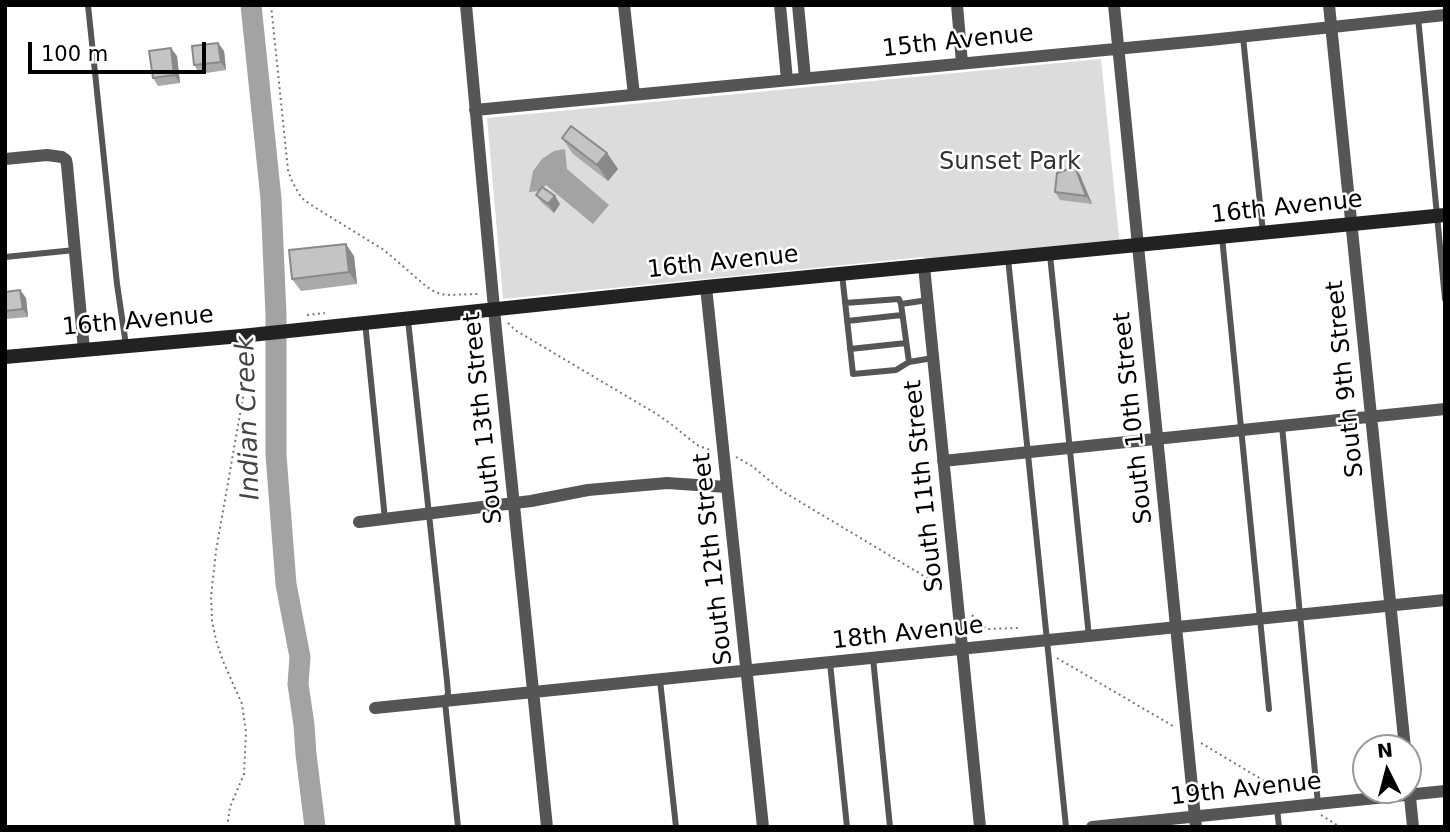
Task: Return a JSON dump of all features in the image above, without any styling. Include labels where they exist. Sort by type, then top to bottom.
[{"type":"street","name":"South 13th Street","points":[[466,5],[547,827]]},
{"type":"street","points":[[624,5],[634,95]]},
{"type":"street","points":[[780,5],[787,80]]},
{"type":"street","points":[[798,5],[805,78]]},
{"type":"street","points":[[957,5],[962,63]]},
{"type":"street","name":"South 10th Street","points":[[1114,5],[1196,821]]},
{"type":"street","name":"South 9th Street","points":[[1329,5],[1404,734]]},
{"type":"street","name":"15th Avenue","points":[[475,110],[1243,37],[1445,15]]},
{"type":"street","points":[[5,159],[47,155],[66,160],[84,350]]},
{"type":"street","name":"16th Avenue","points":[[5,357],[1440,215]]},
{"type":"street","name":"South 11th Street","points":[[924,266],[980,827]]},
{"type":"street","name":"South 12th Street","points":[[706,287],[762,827]]},
{"type":"street","points":[[943,461],[1445,409]]},
{"type":"street","points":[[359,522],[667,483],[727,487]]},
{"type":"street","name":"18th Avenue","points":[[375,708],[1445,600]]},
{"type":"street","name":"19th Avenue","points":[[1422,793],[1445,791]]},
{"type":"street","name":"19th Avenue","points":[[1092,827],[1196,821],[1277,808],[1352,800]]},
{"type":"street","points":[[1411,804],[1413,827]]},
{"type":"lane","points":[[88,5],[117,284],[126,345]]},
{"type":"lane","points":[[1418,17],[1440,215],[1445,299]]},
{"type":"lane","points":[[1243,37],[1263,233]]},
{"type":"lane","points":[[1222,237],[1269,709]]},
{"type":"lane","points":[[5,257],[75,250]]},
{"type":"lane","points":[[1049,254],[1088,636]]},
{"type":"lane","points":[[1008,258],[1066,827]]},
{"type":"lane","points":[[842,274],[853,374],[896,370],[909,362],[933,358]]},
{"type":"lane","points":[[845,303],[928,300]]},
{"type":"lane","points":[[900,301],[909,362]]},
{"type":"lane","points":[[847,321],[902,314]]},
{"type":"lane","points":[[408,318],[448,693],[445,702],[458,827]]},
{"type":"lane","points":[[365,322],[385,519]]},
{"type":"lane","points":[[850,349],[906,343]]},
{"type":"lane","points":[[1282,426],[1318,804]]},
{"type":"lane","points":[[873,658],[890,827]]},
{"type":"lane","points":[[830,663],[847,827]]},
{"type":"lane","points":[[660,680],[676,827]]},
{"type":"lane","points":[[1277,808],[1279,827]]},
{"type":"path","points":[[271,5],[288,170],[304,200],[384,250],[435,292],[445,295],[475,294]]},
{"type":"path","points":[[508,324],[671,424],[697,445],[745,461],[782,491],[957,596]]},
{"type":"path","points":[[227,827],[230,807],[244,774],[246,732],[242,704],[216,640],[211,597],[216,551],[243,397],[245,367],[242,335]]},
{"type":"path","points":[[971,612],[987,629],[1017,628],[1026,643]]},
{"type":"path","points":[[1049,655],[1074,666],[1286,794]]},
{"type":"path","points":[[1304,805],[1340,827]]},
{"type":"green space","name":"Sunset Park","points":[[1101,59],[1120,247],[937,265],[923,257],[503,299],[487,118]]},
{"type":"shaded area","points":[[565,149],[567,169],[609,205],[593,224],[546,185],[540,191],[529,192],[533,171],[542,159],[554,151]]},
{"type":"building","points":[[218,43],[221,62],[194,65],[192,46]]},
{"type":"building","points":[[171,48],[174,75],[153,78],[149,51]]},
{"type":"building","points":[[571,126],[607,153],[597,165],[562,138]]},
{"type":"building","points":[[1075,167],[1086,196],[1055,192],[1057,173]]},
{"type":"building","points":[[542,187],[555,196],[548,204],[536,195]]},
{"type":"building","points":[[346,244],[349,272],[292,279],[289,250]]},
{"type":"building","points":[[20,290],[23,309],[5,311],[5,292]]},
{"type":"waterway","name":"Indian Creek","points":[[251,5],[271,199],[276,315],[276,455],[286,584],[300,657],[298,684],[315,827]]}]
